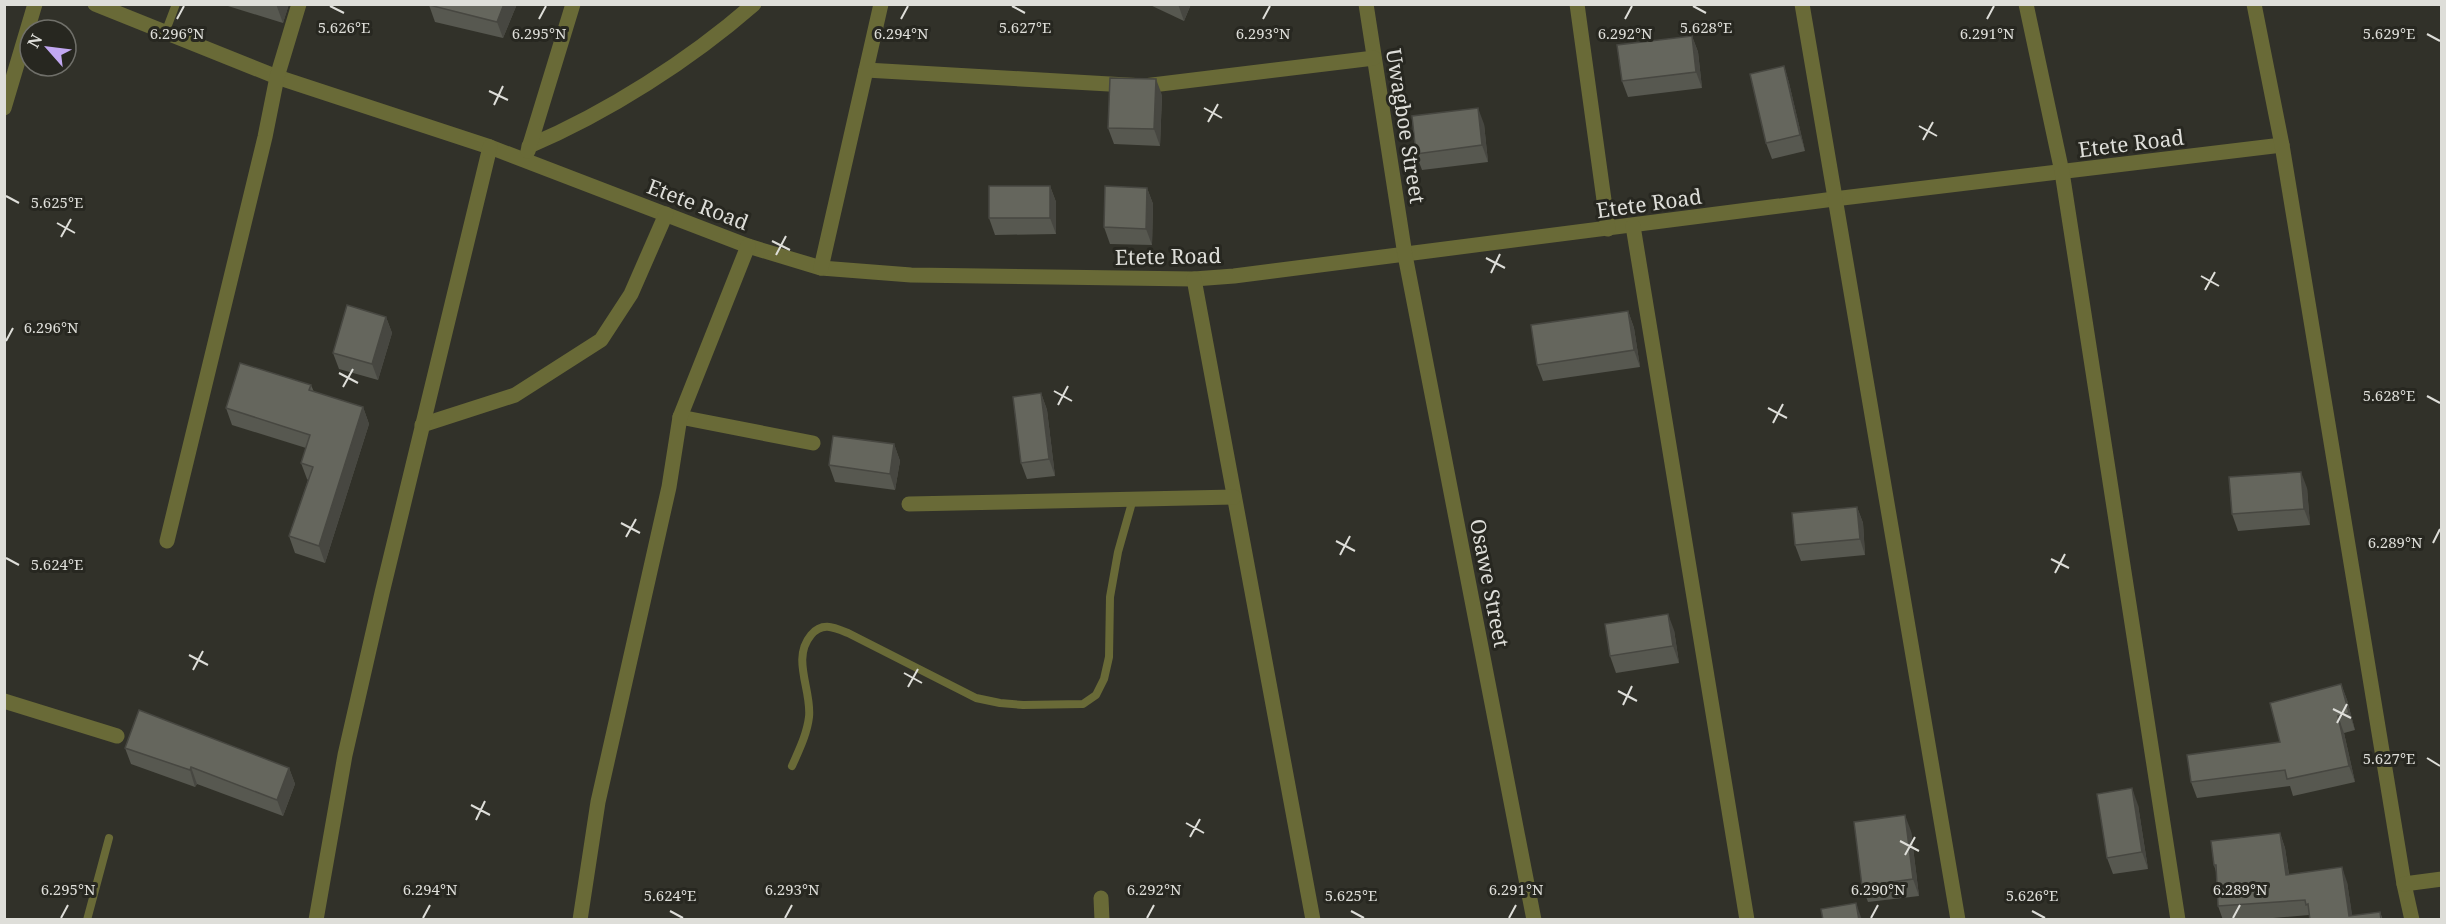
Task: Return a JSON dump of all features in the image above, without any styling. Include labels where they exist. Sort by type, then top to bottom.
[{"type":"street","points":[[4,108],[34,4]]},
{"type":"street","name":"Etete Road","points":[[94,4],[277,77],[490,147],[528,153],[666,214],[748,246],[821,268],[911,275],[1194,279],[1405,255],[1834,199],[2282,145]]},
{"type":"street","points":[[167,541],[277,77],[299,4]]},
{"type":"street","points":[[528,153],[573,4]]},
{"type":"street","points":[[528,153],[700,49],[754,4]]},
{"type":"street","points":[[821,268],[881,4]]},
{"type":"street","name":"Uwagboe Street","points":[[1366,4],[1405,255]]},
{"type":"street","points":[[1577,4],[1608,229]]},
{"type":"street","points":[[1802,4],[1959,920]]},
{"type":"street","points":[[2026,4],[2062,172],[2178,920]]},
{"type":"street","points":[[2254,4],[2282,145],[2404,884],[2412,920]]},
{"type":"street","points":[[866,70],[1144,86],[1374,58]]},
{"type":"street","points":[[316,920],[345,755],[422,424],[490,147]]},
{"type":"street","points":[[422,424],[515,396],[601,340],[631,294],[666,214]]},
{"type":"street","points":[[1633,226],[1748,920]]},
{"type":"street","points":[[580,920],[598,802],[669,487],[680,417],[748,246]]},
{"type":"street","name":"Osawe Street","points":[[1405,255],[1534,920]]},
{"type":"street","points":[[1194,279],[1312,920]]},
{"type":"street","points":[[680,417],[813,442]]},
{"type":"street","points":[[909,504],[1234,497]]},
{"type":"street","points":[[4,702],[117,736]]},
{"type":"street","points":[[2404,884],[2442,879]]},
{"type":"street","points":[[1101,898],[1102,920]]},
{"type":"lane","points":[[165,33],[176,4]]},
{"type":"lane","points":[[792,766],[806,733],[809,716],[801,660],[808,639],[817,628],[830,625],[976,698],[1023,705],[1083,704],[1096,695],[1104,679],[1109,657],[1110,597],[1118,552],[1132,499]]},
{"type":"lane","points":[[87,920],[109,838]]},
{"type":"building","points":[[429,4],[504,4],[497,22]]},
{"type":"building","points":[[1692,36],[1696,72],[1622,81],[1617,45]]},
{"type":"building","points":[[1784,66],[1800,135],[1766,143],[1750,74]]},
{"type":"building","points":[[1110,78],[1156,79],[1154,129],[1108,128]]},
{"type":"building","points":[[1478,108],[1482,145],[1416,154],[1412,116]]},
{"type":"building","points":[[989,186],[1050,186],[1050,218],[989,218]]},
{"type":"building","points":[[1105,186],[1147,188],[1146,229],[1104,227]]},
{"type":"building","points":[[347,305],[386,317],[372,364],[333,353]]},
{"type":"building","points":[[1628,311],[1634,350],[1537,365],[1531,325]]},
{"type":"building","points":[[240,363],[311,385],[309,390],[363,407],[319,546],[289,536],[313,467],[301,463],[310,435],[226,408]]},
{"type":"building","points":[[1041,393],[1049,459],[1021,463],[1013,397]]},
{"type":"building","points":[[833,436],[894,444],[890,474],[829,465]]},
{"type":"building","points":[[2301,472],[2304,509],[2232,514],[2229,477]]},
{"type":"building","points":[[1857,507],[1860,539],[1795,545],[1792,513]]},
{"type":"building","points":[[1668,614],[1673,646],[1610,656],[1605,624]]},
{"type":"building","points":[[2341,684],[2349,713],[2338,716],[2349,766],[2287,779],[2285,770],[2191,782],[2187,755],[2280,742],[2270,703]]},
{"type":"building","points":[[139,710],[289,768],[277,800],[191,767],[190,770],[125,748]]},
{"type":"building","points":[[2132,788],[2142,852],[2107,858],[2097,794]]},
{"type":"building","points":[[1905,815],[1913,879],[1862,886],[1854,822]]},
{"type":"building","points":[[2280,833],[2286,875],[2342,867],[2349,916],[2380,912],[2381,920],[2310,920],[2308,904],[2306,905],[2305,900],[2218,906],[2216,865],[2214,865],[2211,841]]},
{"type":"building","points":[[1856,903],[1859,920],[1823,920],[1821,909]]}]
